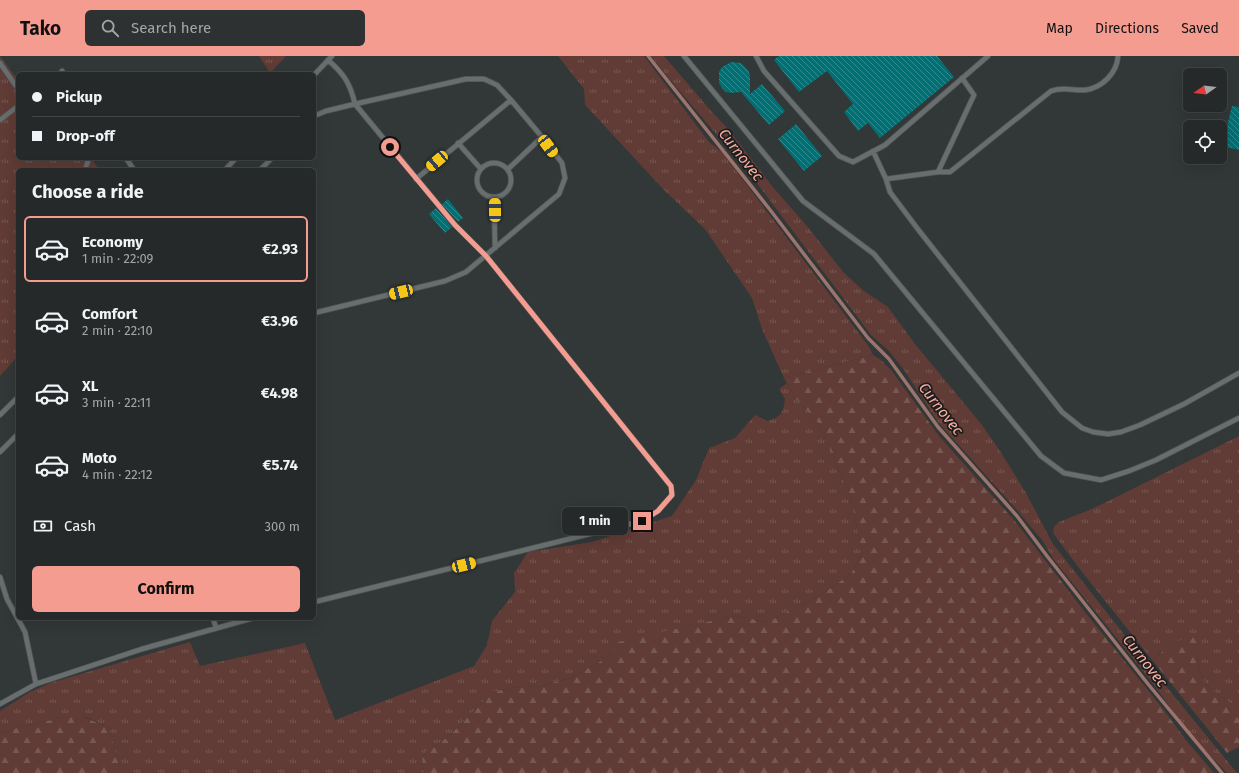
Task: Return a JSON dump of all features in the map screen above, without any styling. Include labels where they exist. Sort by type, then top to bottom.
[{"type":"lane","points":[[316,72],[332,56]]},
{"type":"lane","points":[[684,56],[803,201],[874,254],[1041,456],[1064,473],[1101,480],[1129,472],[1239,418]]},
{"type":"lane","points":[[756,56],[764,71],[839,156],[853,162],[885,145],[988,56]]},
{"type":"lane","points":[[886,179],[938,172],[950,172],[1051,91],[1065,88],[1085,90],[1102,84],[1114,68],[1118,56]]},
{"type":"lane","points":[[316,602],[642,521],[658,511],[672,495],[671,486],[486,256],[455,225],[355,104],[348,83],[340,71],[328,60]]},
{"type":"lane","points":[[0,63],[16,86]]},
{"type":"lane","points":[[316,115],[326,110],[466,79],[484,78],[497,85],[542,137],[562,163],[565,178],[559,194],[466,272],[445,281],[316,313]]},
{"type":"lane","points":[[938,172],[974,95],[962,78]]},
{"type":"lane","points":[[416,179],[511,100]]},
{"type":"lane","points":[[0,120],[16,108]]},
{"type":"lane","points":[[508,169],[542,137]]},
{"type":"lane","points":[[458,143],[481,168]]},
{"type":"lane","points":[[873,151],[886,179],[890,192],[917,228],[1062,412],[1082,428],[1093,432],[1108,434],[1121,432],[1140,425],[1184,404],[1239,373]]},
{"type":"lane","points":[[227,168],[234,160]]},
{"type":"lane","points":[[494,162],[504,165],[508,169],[512,179],[505,194],[494,197],[484,194],[477,184],[477,179],[481,168],[494,162]]},
{"type":"lane","points":[[494,197],[496,248]]},
{"type":"lane","points":[[0,415],[16,398]]},
{"type":"lane","points":[[0,452],[16,436]]},
{"type":"lane","points":[[0,577],[8,599],[16,615]]},
{"type":"lane","points":[[19,620],[25,632],[36,684]]},
{"type":"lane","points":[[214,620],[216,628]]},
{"type":"lane","points":[[0,704],[36,684],[142,649],[246,620]]},
{"type":"green space","points":[[0,56],[16,77],[16,160],[92,160],[98,168],[16,168],[16,358],[0,376]]},
{"type":"green space","points":[[259,56],[286,56],[271,72],[269,72]]},
{"type":"green space","points":[[558,56],[644,56],[709,142],[722,152],[870,348],[873,355],[784,378],[762,329],[752,298],[705,229],[664,190],[585,105],[584,89]]},
{"type":"green space","points":[[651,56],[664,56],[729,130],[772,186],[807,226],[844,273],[864,291],[888,307],[915,344],[982,425],[1026,493],[1053,544],[1134,647],[1237,773],[1227,773],[1191,736],[1151,681],[1054,560],[1042,540],[938,422],[904,370],[889,351],[871,335],[747,170]]},
{"type":"green space","points":[[873,355],[881,360],[891,370],[939,436],[1014,520],[1186,740],[1214,773],[423,773],[422,755],[448,737],[485,700],[483,694],[510,688],[541,686],[570,678],[613,653],[618,642],[736,616],[768,622],[819,596],[851,574],[862,552],[850,495],[819,424],[794,396],[784,378]]},
{"type":"green space","points":[[787,383],[794,396],[819,424],[850,495],[862,552],[851,574],[819,596],[768,622],[736,616],[724,618],[613,653],[570,678],[541,686],[510,688],[484,694],[485,700],[448,737],[422,755],[423,773],[121,773],[109,728],[85,717],[74,715],[67,716],[0,733],[0,711],[30,692],[50,683],[190,642],[200,666],[305,643],[335,720],[474,666],[487,645],[492,621],[515,592],[514,573],[528,552],[592,542],[672,516],[696,480],[709,448],[735,438],[755,415],[768,421],[779,416],[785,399],[779,389]]},
{"type":"green space","points":[[1239,436],[1239,710],[1208,687],[1199,671],[1197,653],[1161,651],[1153,661],[1053,533],[1054,527],[1059,522],[1094,508]]},
{"type":"green space","points":[[1204,633],[1197,653],[1199,671],[1208,687],[1239,710],[1239,747],[1227,753],[1153,661],[1170,645]]},
{"type":"green space","points":[[67,715],[80,715],[109,728],[121,773],[0,773],[0,733]]},
{"type":"building","points":[[779,56],[937,56],[954,77],[880,138],[868,123],[858,131],[844,112],[853,104],[827,71],[799,92],[774,60]]},
{"type":"building","points":[[731,62],[741,63],[748,70],[750,75],[750,94],[762,84],[785,111],[769,125],[741,92],[726,92],[722,88],[719,83],[719,72],[722,67]]},
{"type":"building","points":[[1232,106],[1239,107],[1239,150],[1227,147],[1227,126]]},
{"type":"building","points":[[796,124],[822,156],[804,171],[778,139]]},
{"type":"building","points":[[448,199],[463,218],[458,222],[442,204]]},
{"type":"building","points":[[436,208],[452,227],[445,233],[429,214]]},
{"type":"waterway","name":"Curnovec","points":[[648,56],[771,211],[868,338],[889,359],[938,427],[1017,516],[1148,684],[1222,773]]},
{"type":"route","points":[[390,147],[455,225],[486,256],[671,486],[672,495],[658,511],[642,521]]}]
